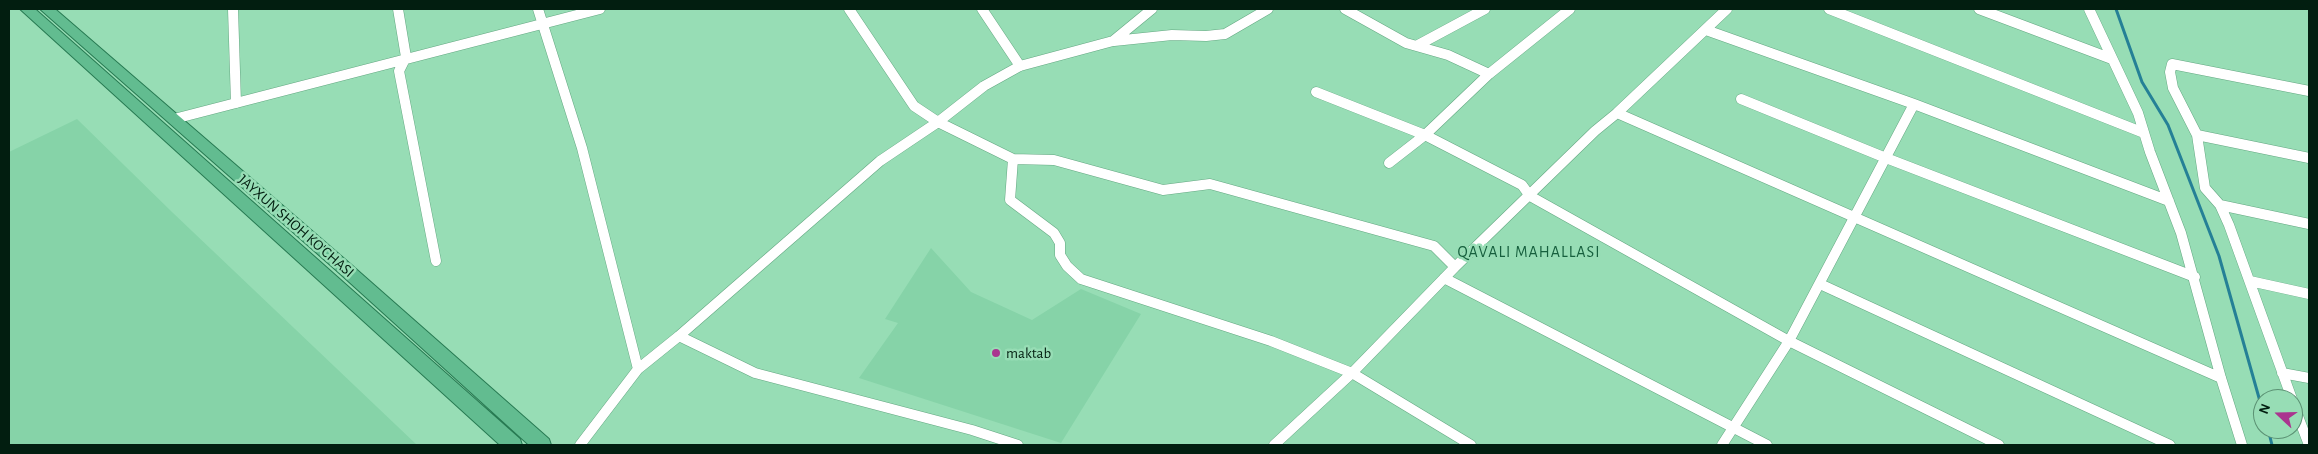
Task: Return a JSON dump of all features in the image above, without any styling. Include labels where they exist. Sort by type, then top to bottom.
[{"type":"highway","name":"JAYXUN SHOH KO'CHASI","points":[[27,9],[512,445]]},
{"type":"highway","name":"JAYXUN SHOH KO'CHASI","points":[[48,9],[542,445]]},
{"type":"street","points":[[233,9],[236,103]]},
{"type":"street","points":[[398,9],[406,57],[399,71],[436,261]]},
{"type":"street","points":[[538,9],[582,148],[638,369]]},
{"type":"street","points":[[174,119],[406,57],[600,9]]},
{"type":"street","points":[[848,9],[914,106],[938,122],[1012,159],[1054,160],[1163,190],[1210,184],[1434,246],[1455,266]]},
{"type":"street","points":[[982,9],[1020,66]]},
{"type":"street","points":[[1113,41],[1149,9]]},
{"type":"street","points":[[580,445],[638,369],[679,336],[880,161],[938,122],[984,86],[1020,66],[1113,41],[1149,37],[1225,34],[1268,9]]},
{"type":"street","points":[[1345,9],[1406,43],[1448,55],[1489,74]]},
{"type":"street","points":[[1418,45],[1485,9]]},
{"type":"street","points":[[1389,162],[1425,134],[1489,74],[1570,9]]},
{"type":"street","points":[[1274,445],[1352,373],[1392,329],[1455,266],[1727,9]]},
{"type":"street","points":[[1829,9],[2144,133]]},
{"type":"street","points":[[1979,9],[2112,59]]},
{"type":"street","points":[[2089,9],[2138,113],[2169,201],[2195,277],[2221,378],[2242,445]]},
{"type":"street","points":[[1706,30],[1914,104],[2169,201]]},
{"type":"street","points":[[2288,389],[2250,281],[2220,205],[2205,188],[2196,135],[2173,88],[2170,72],[2172,64],[2309,90]]},
{"type":"street","points":[[1316,92],[1425,134],[1522,185],[1530,196],[1789,341],[1999,445]]},
{"type":"street","points":[[1741,99],[1878,153],[1886,158],[2195,277]]},
{"type":"street","points":[[1722,445],[1789,341],[1914,104]]},
{"type":"street","points":[[1617,113],[1854,219],[2221,378]]},
{"type":"street","points":[[2196,135],[2309,158]]},
{"type":"street","points":[[1012,159],[1010,200],[1054,234],[1060,243],[1060,255],[1081,279],[1272,341],[1352,373],[1471,445]]},
{"type":"street","points":[[2220,205],[2309,224]]},
{"type":"street","points":[[1444,278],[1766,445]]},
{"type":"street","points":[[2250,281],[2309,294]]},
{"type":"street","points":[[1820,284],[2170,445]]},
{"type":"street","points":[[679,336],[756,373],[972,430],[1018,445]]},
{"type":"street","points":[[2282,373],[2309,378]]},
{"type":"street","points":[[2303,429],[2309,445]]},
{"type":"shaded area","points":[[77,119],[417,445],[9,445],[9,152]]},
{"type":"shaded area","name":"maktab","points":[[931,248],[971,292],[1032,320],[1081,289],[1141,314],[1061,443],[859,378],[898,323],[885,319]]},
{"type":"waterway","points":[[2116,9],[2142,82],[2168,125],[2219,256],[2257,389]]},
{"type":"waterway","points":[[2270,439],[2272,445]]},
{"type":"place","name":"maktab","points":[[996,353]]},
{"type":"district","name":"QAVALI MAHALLASI","points":[[1529,252]]}]
